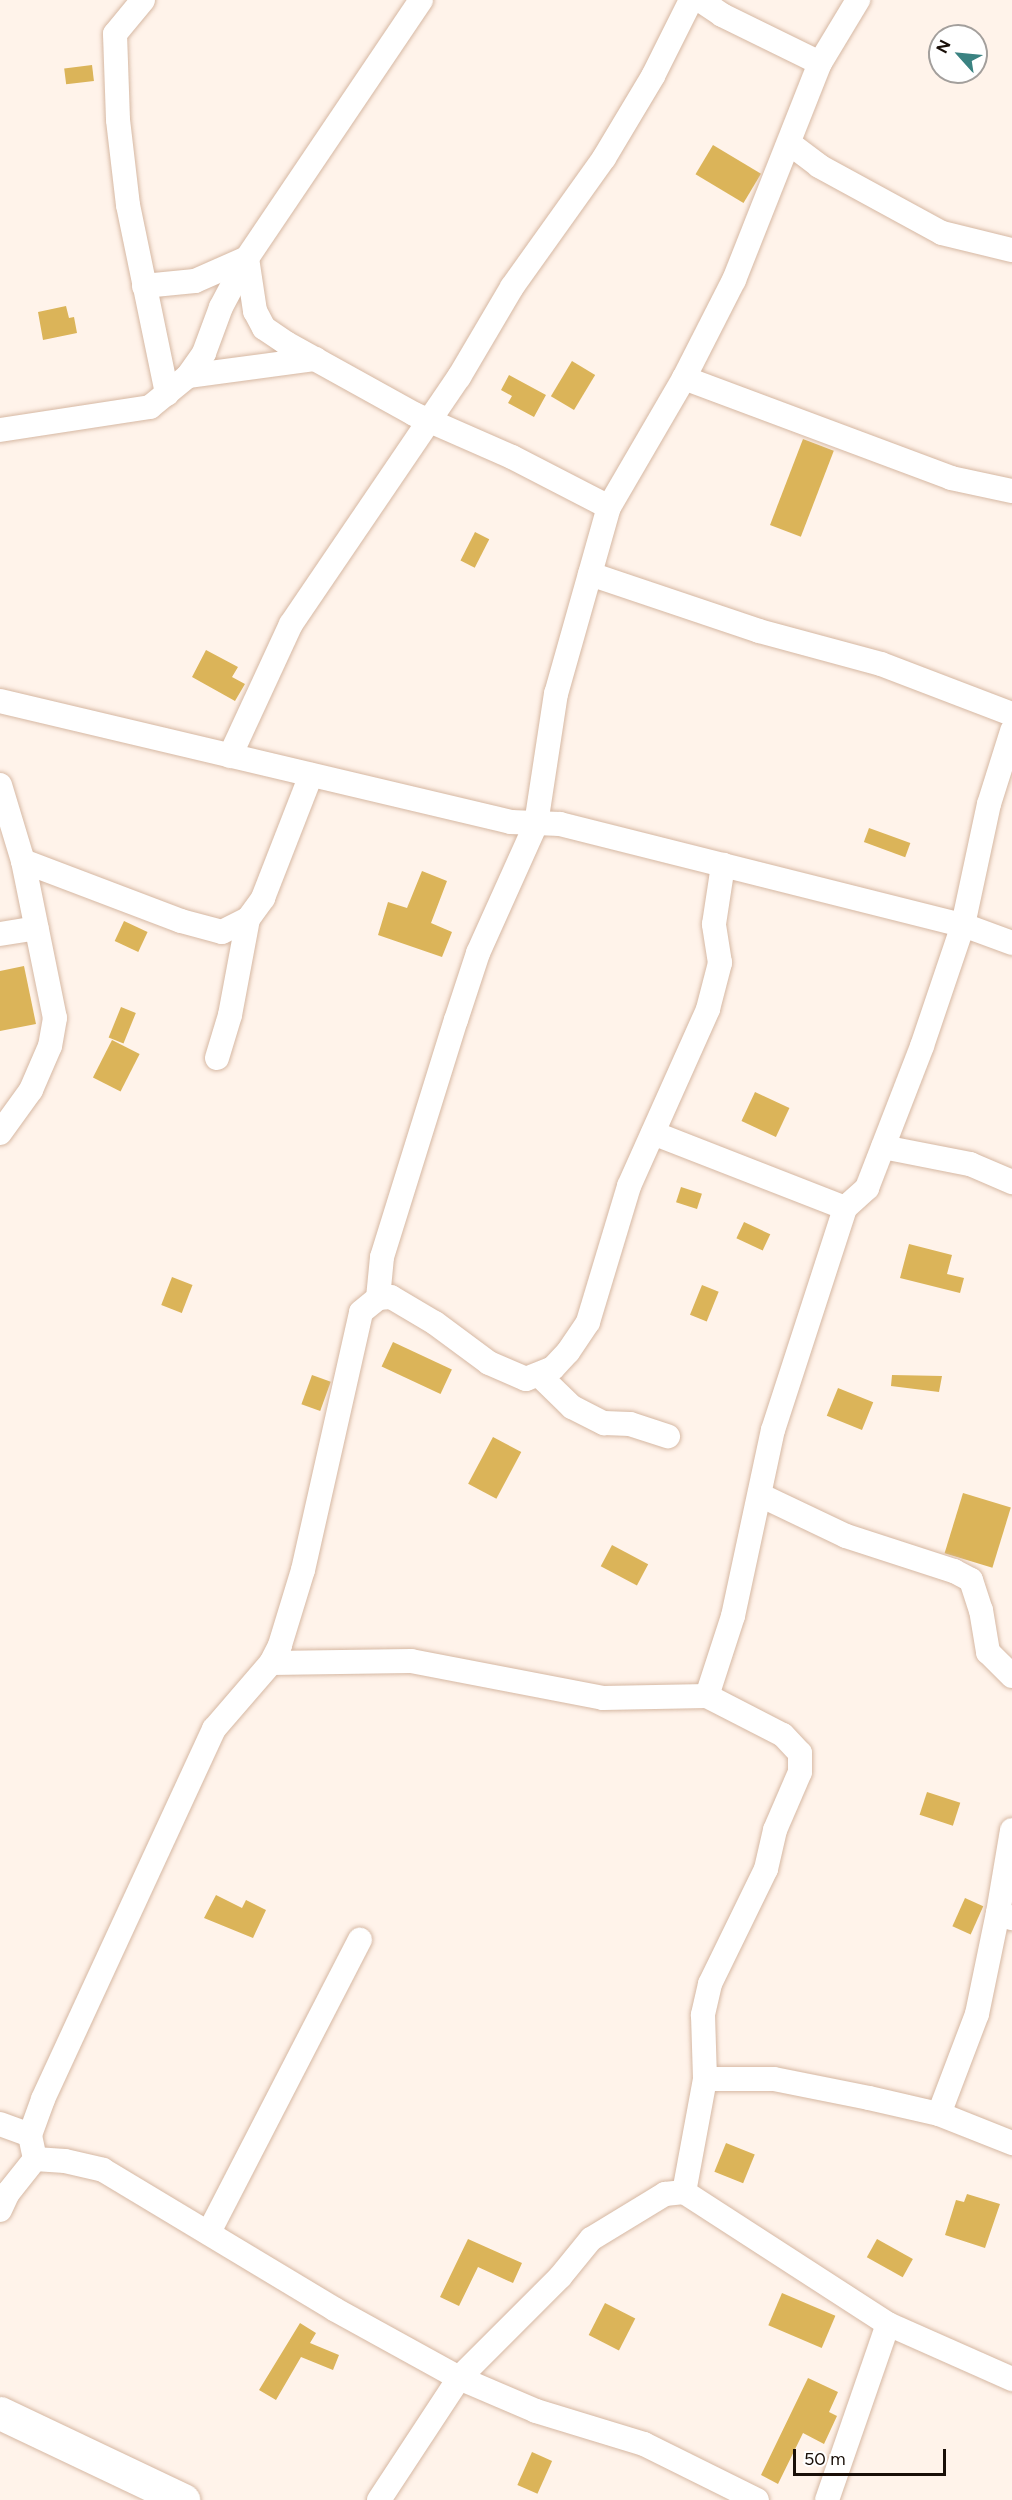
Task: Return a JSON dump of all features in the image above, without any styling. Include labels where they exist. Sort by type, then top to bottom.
[{"type":"street","points":[[144,0],[115,34],[118,120],[144,286],[167,394]]},
{"type":"street","points":[[0,430],[150,407],[188,375],[204,353],[221,307],[247,258],[421,0]]},
{"type":"street","points":[[230,756],[291,624],[459,377],[512,287],[604,158],[653,76],[691,0]]},
{"type":"street","points":[[700,0],[722,15],[820,63]]},
{"type":"street","points":[[378,1298],[382,1257],[452,1030],[478,953],[536,824],[556,694],[609,507],[684,378],[734,280],[820,63],[858,0]]},
{"type":"street","points":[[789,143],[819,166],[942,233],[1012,250]]},
{"type":"street","points":[[144,286],[195,281],[247,258]]},
{"type":"street","points":[[247,258],[255,311],[264,328],[429,420],[609,507]]},
{"type":"street","points":[[188,375],[317,359]]},
{"type":"street","points":[[684,378],[951,478],[1012,490]]},
{"type":"street","points":[[590,574],[759,631],[881,664],[1012,714]]},
{"type":"street","points":[[0,701],[511,822],[560,824],[963,925],[1012,943]]},
{"type":"street","points":[[707,1696],[733,1616],[773,1430],[845,1208],[867,1188],[963,925],[989,804],[1012,731]]},
{"type":"street","points":[[217,1058],[230,1015],[248,919],[263,898],[311,775]]},
{"type":"street","points":[[0,785],[23,861],[55,1018],[50,1046],[31,1090],[0,1133]]},
{"type":"street","points":[[23,861],[206,929],[222,932],[248,919]]},
{"type":"street","points":[[35,2159],[30,2135],[92,1990],[214,1729],[271,1663],[280,1645],[303,1570],[356,1326],[361,1312],[378,1298],[391,1297],[410,1306],[489,1364],[513,1376],[526,1379],[539,1375],[568,1352],[588,1322],[629,1186],[708,1009],[720,963],[714,924],[723,865]]},
{"type":"street","points":[[0,934],[37,928]]},
{"type":"street","points":[[653,1133],[845,1208]]},
{"type":"street","points":[[883,1147],[970,1164],[1012,1182]]},
{"type":"street","points":[[539,1375],[572,1407],[604,1423],[630,1424],[668,1436]]},
{"type":"street","points":[[760,1495],[846,1536],[954,1570],[971,1580],[981,1610],[988,1652],[1012,1676]]},
{"type":"street","points":[[271,1663],[411,1661],[603,1698],[707,1696],[783,1735],[800,1753],[800,1772],[775,1830],[766,1869],[710,1984],[704,2015],[705,2079],[684,2192]]},
{"type":"street","points":[[939,2114],[977,2014],[1005,1916],[1012,1830]]},
{"type":"street","points":[[209,2232],[360,1940]]},
{"type":"street","points":[[705,2079],[774,2079],[939,2114],[1012,2143]]},
{"type":"street","points":[[0,2124],[30,2135]]},
{"type":"street","points":[[35,2159],[65,2161],[103,2170],[334,2309],[459,2378],[536,2411],[644,2444],[757,2500]]},
{"type":"street","points":[[0,2210],[8,2193],[35,2159]]},
{"type":"street","points":[[379,2500],[459,2378],[560,2277],[591,2239],[665,2194],[684,2192],[888,2324],[1012,2379]]},
{"type":"street","points":[[827,2500],[888,2324]]},
{"type":"street","points":[[0,2413],[183,2500]]},
{"type":"building","points":[[92,65],[94,81],[66,84],[64,68]]},
{"type":"building","points":[[713,145],[761,174],[743,203],[695,174]]},
{"type":"building","points":[[66,306],[69,318],[74,317],[77,333],[43,340],[38,312]]},
{"type":"building","points":[[572,361],[595,375],[574,410],[551,396]]},
{"type":"building","points":[[509,375],[546,395],[534,417],[508,403],[512,396],[501,390]]},
{"type":"building","points":[[803,439],[834,451],[801,537],[770,525]]},
{"type":"building","points":[[475,532],[489,539],[475,568],[460,561]]},
{"type":"building","points":[[206,650],[238,667],[232,677],[245,684],[235,701],[192,677]]},
{"type":"building","points":[[869,828],[910,843],[905,857],[864,842]]},
{"type":"building","points":[[422,871],[447,881],[431,923],[452,932],[442,957],[378,935],[388,902],[407,908]]},
{"type":"building","points":[[124,921],[148,932],[138,952],[115,941]]},
{"type":"building","points":[[24,966],[36,1024],[0,1031],[0,971]]},
{"type":"building","points":[[121,1007],[136,1013],[123,1044],[109,1038]]},
{"type":"building","points":[[112,1040],[140,1054],[121,1091],[93,1077]]},
{"type":"building","points":[[755,1092],[789,1108],[776,1137],[741,1121]]},
{"type":"building","points":[[681,1187],[702,1194],[697,1209],[676,1202]]},
{"type":"building","points":[[744,1222],[770,1234],[763,1251],[736,1238]]},
{"type":"building","points":[[909,1244],[952,1255],[947,1274],[964,1278],[960,1293],[900,1278]]},
{"type":"building","points":[[172,1277],[193,1285],[182,1313],[161,1305]]},
{"type":"building","points":[[702,1285],[719,1292],[707,1321],[690,1315]]},
{"type":"building","points":[[393,1342],[452,1369],[440,1394],[382,1366]]},
{"type":"building","points":[[312,1375],[331,1382],[320,1411],[301,1404]]},
{"type":"building","points":[[892,1375],[942,1376],[939,1392],[891,1386]]},
{"type":"building","points":[[838,1388],[873,1402],[862,1430],[827,1416]]},
{"type":"building","points":[[493,1437],[521,1452],[496,1499],[468,1484]]},
{"type":"building","points":[[963,1493],[1011,1508],[992,1568],[945,1553]]},
{"type":"building","points":[[612,1545],[648,1564],[637,1585],[601,1566]]},
{"type":"building","points":[[927,1792],[960,1803],[953,1826],[920,1815]]},
{"type":"building","points":[[216,1895],[242,1908],[246,1900],[266,1910],[253,1938],[204,1918]]},
{"type":"building","points":[[965,1898],[983,1906],[971,1934],[952,1926]]},
{"type":"building","points":[[726,2143],[755,2155],[743,2183],[714,2172]]},
{"type":"building","points":[[967,2194],[1000,2204],[985,2248],[945,2235],[956,2200],[964,2202]]},
{"type":"building","points":[[468,2239],[522,2263],[513,2283],[478,2267],[459,2306],[440,2297]]},
{"type":"building","points":[[877,2239],[913,2259],[903,2277],[867,2257]]},
{"type":"building","points":[[782,2293],[835,2316],[822,2348],[768,2325]]},
{"type":"building","points":[[605,2303],[635,2318],[619,2351],[589,2335]]},
{"type":"building","points":[[300,2323],[316,2333],[310,2343],[339,2355],[333,2370],[301,2357],[276,2400],[259,2390]]},
{"type":"building","points":[[808,2378],[838,2392],[829,2412],[837,2416],[824,2444],[803,2433],[778,2484],[761,2475]]},
{"type":"building","points":[[532,2452],[552,2461],[537,2494],[517,2485]]}]
